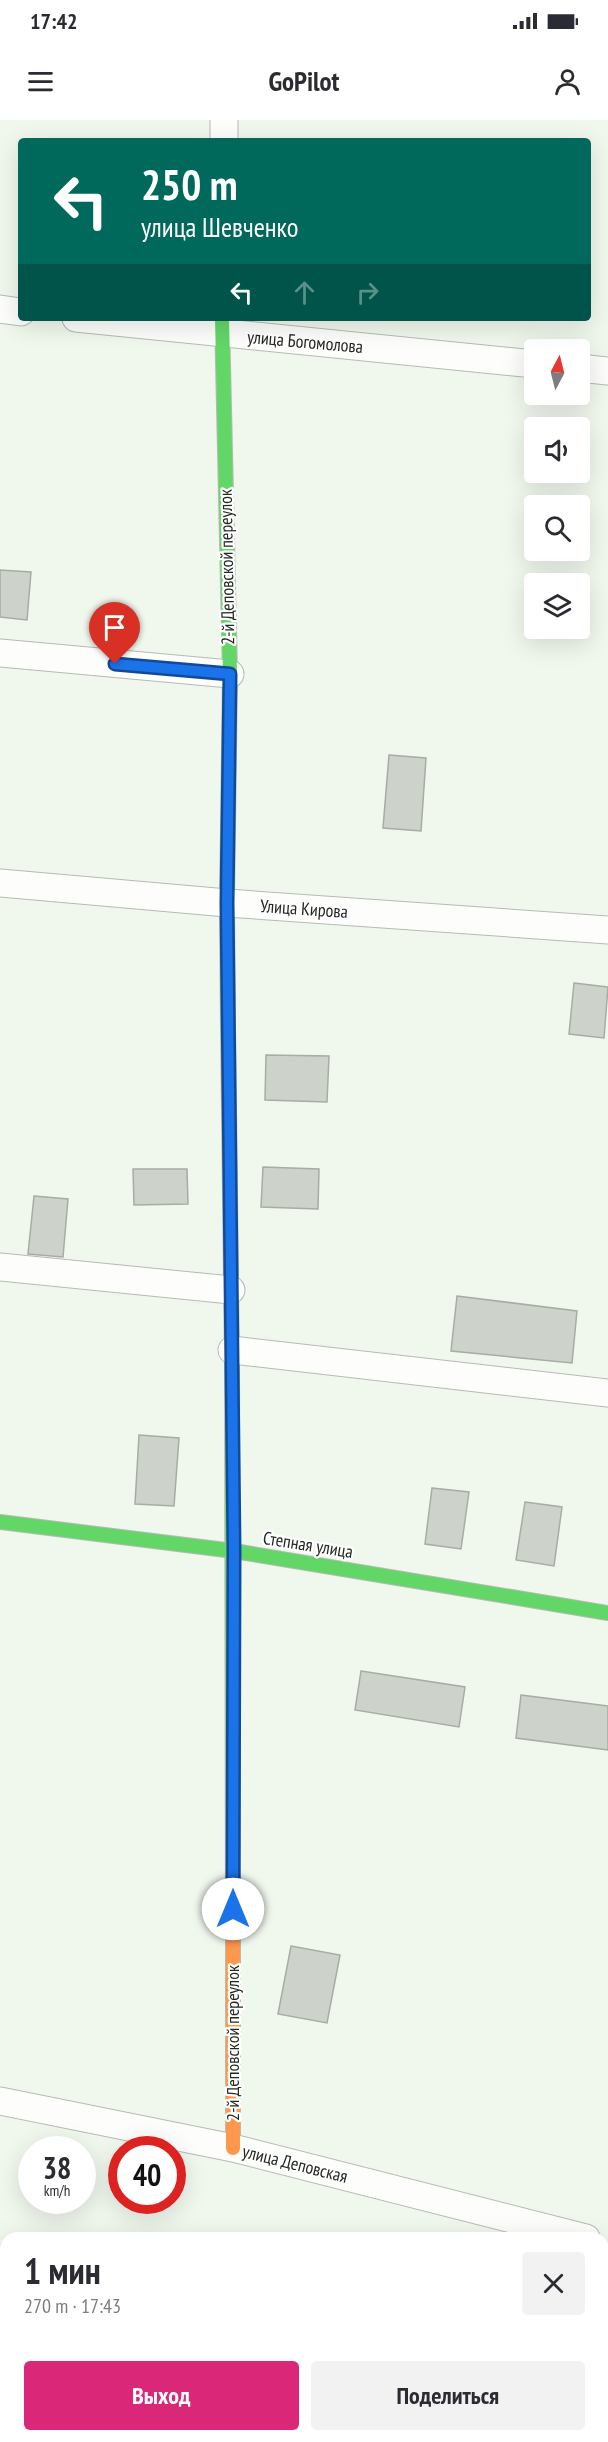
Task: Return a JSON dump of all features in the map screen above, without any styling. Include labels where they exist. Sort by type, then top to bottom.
[{"type":"street","points":[[224,120],[224,138]]},
{"type":"street","points":[[0,309],[18,312]]},
{"type":"street","name":"улица Богомолова","points":[[131,321],[222,326],[524,363]]},
{"type":"street","name":"2-й Деповской переулок","points":[[222,326],[230,674],[227,903],[234,1551],[233,2148]]},
{"type":"street","points":[[590,369],[608,371]]},
{"type":"street","points":[[0,653],[230,674]]},
{"type":"street","name":"Улица Кирова","points":[[0,883],[227,903],[608,930]]},
{"type":"street","points":[[0,1267],[231,1290]]},
{"type":"street","points":[[232,1350],[608,1393]]},
{"type":"street","name":"Степная улица","points":[[0,1522],[234,1551],[608,1613]]},
{"type":"street","name":"улица Деповская","points":[[0,2101],[233,2148],[562,2232]]},
{"type":"building","points":[[0,570],[31,572],[27,620],[0,617]]},
{"type":"building","points":[[389,755],[426,758],[421,831],[383,828]]},
{"type":"building","points":[[574,983],[608,987],[604,1038],[569,1034]]},
{"type":"building","points":[[266,1055],[329,1056],[327,1102],[265,1100]]},
{"type":"building","points":[[263,1167],[319,1169],[318,1209],[261,1207]]},
{"type":"building","points":[[133,1169],[187,1169],[188,1204],[134,1205]]},
{"type":"building","points":[[34,1196],[68,1199],[63,1257],[28,1254]]},
{"type":"building","points":[[457,1296],[577,1311],[572,1363],[451,1351]]},
{"type":"building","points":[[139,1435],[179,1438],[174,1506],[135,1504]]},
{"type":"building","points":[[432,1488],[469,1492],[461,1549],[425,1544]]},
{"type":"building","points":[[525,1502],[562,1507],[554,1566],[516,1560]]},
{"type":"building","points":[[361,1671],[465,1687],[459,1727],[355,1710]]},
{"type":"building","points":[[521,1695],[608,1706],[608,1750],[516,1738]]},
{"type":"building","points":[[291,1946],[340,1955],[327,2023],[278,2014]]},
{"type":"traffic: fast","points":[[222,321],[230,674],[228,1028]]},
{"type":"traffic: fast","points":[[232,1364],[233,1934]]},
{"type":"traffic: fast","points":[[0,1522],[234,1551],[608,1613]]},
{"type":"traffic: slow","points":[[228,1028],[232,1364]]},
{"type":"traffic: slow","points":[[233,1934],[233,2148]]},
{"type":"route","points":[[115,664],[230,674],[227,903],[234,1551],[233,1909]]}]
